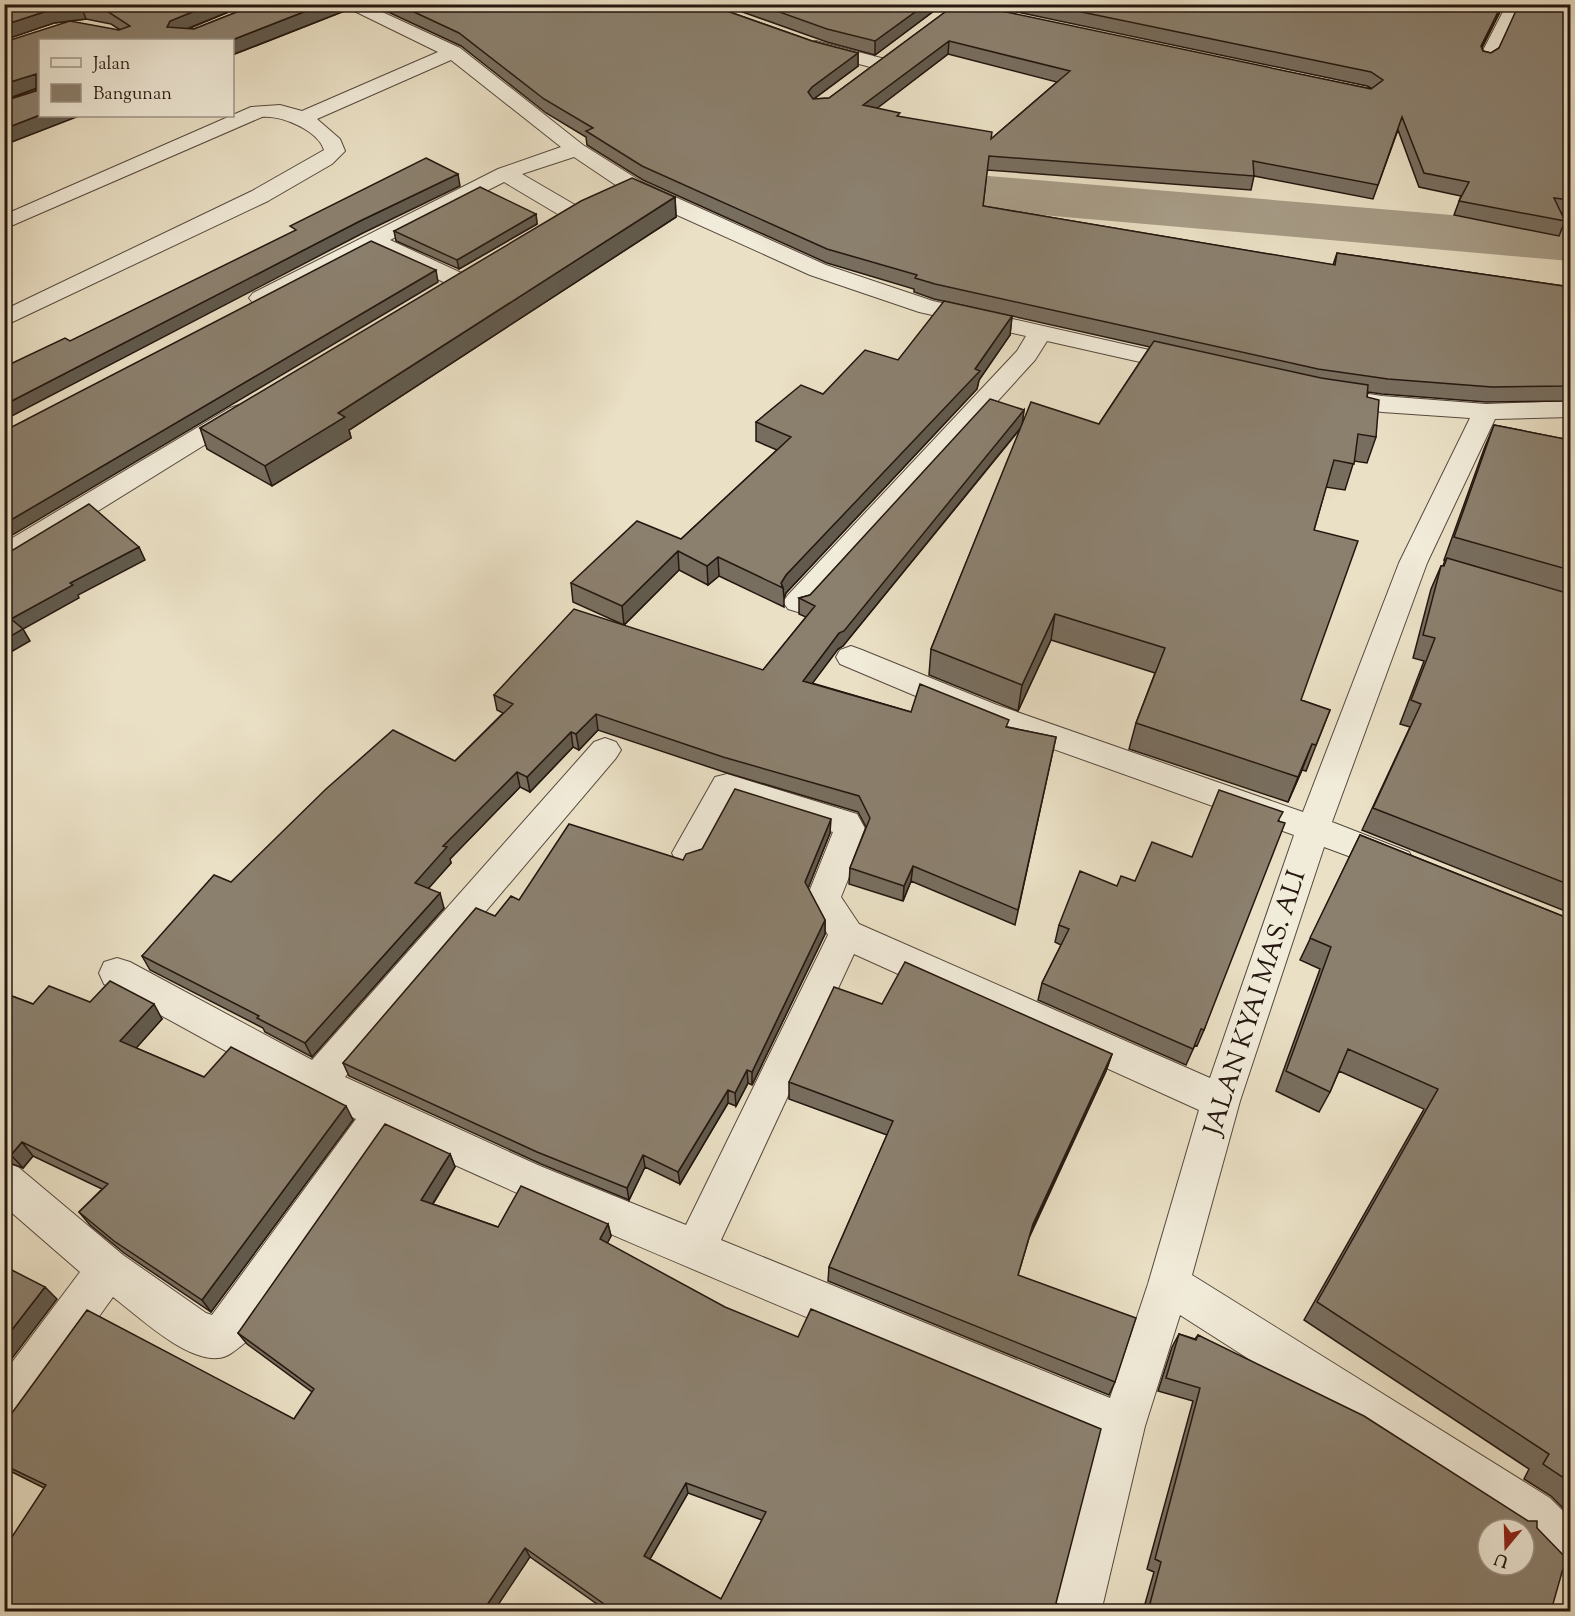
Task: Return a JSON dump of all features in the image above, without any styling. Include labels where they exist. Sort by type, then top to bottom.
[{"type":"street","points":[[349,4],[448,54],[576,149],[634,188],[871,290],[1033,344],[1210,371]]},
{"type":"street","points":[[942,11],[1011,20]]},
{"type":"street","points":[[798,41],[878,63]]},
{"type":"street","points":[[862,75],[897,49]]},
{"type":"street","points":[[303,118],[448,54]]},
{"type":"street","points":[[4,223],[258,111],[281,109],[303,118],[333,143],[334,151],[325,160],[260,196],[4,319]]},
{"type":"street","points":[[246,306],[505,173],[576,149]]},
{"type":"street","points":[[505,173],[582,211],[634,188]]},
{"type":"street","points":[[371,240],[460,281]]},
{"type":"street","points":[[798,602],[1033,344]]},
{"type":"street","points":[[1313,394],[1382,404],[1486,412],[1570,409]]},
{"type":"street","points":[[4,556],[256,403]]},
{"type":"street","name":"JALAN KYAI MAS. ALI","points":[[1077,1611],[1123,1426],[1169,1284],[1221,1101],[1314,827],[1486,412]]},
{"type":"street","points":[[851,657],[1057,740],[1314,827],[1421,870]]},
{"type":"street","points":[[317,1082],[604,750]]},
{"type":"street","points":[[689,853],[723,789],[727,786],[845,824],[850,832],[824,897],[829,910],[846,934],[1221,1101]]},
{"type":"street","points":[[695,1251],[846,934]]},
{"type":"street","points":[[117,973],[317,1082],[526,1179],[695,1251],[1123,1426]]},
{"type":"street","points":[[4,1180],[108,1269],[197,1333],[218,1337],[231,1327],[383,1112]]},
{"type":"street","points":[[4,1410],[108,1269]]},
{"type":"street","points":[[1169,1284],[1534,1514],[1570,1551]]},
{"type":"lane","points":[[1485,60],[1514,4]]},
{"type":"building","points":[[4,4],[212,4],[170,21],[167,27],[194,29],[257,4],[324,4],[234,39],[39,39],[39,115],[4,129],[4,101],[36,91],[36,74],[4,84],[4,42],[70,21],[119,30],[130,26],[107,11],[81,6],[50,10],[4,25]]},
{"type":"building","points":[[397,4],[707,4],[812,41],[858,53],[812,87],[808,92],[813,99],[829,98],[956,4],[969,4],[1371,89],[1383,80],[1371,72],[1043,4],[1502,4],[1481,46],[1483,51],[1491,53],[1499,48],[1519,4],[1570,4],[1570,200],[1554,198],[1565,221],[1459,201],[1469,182],[1424,173],[1402,117],[1378,185],[1253,161],[1254,176],[989,156],[983,206],[1335,265],[1337,253],[1570,287],[1570,386],[1492,387],[1388,379],[1318,369],[915,278],[917,275],[827,249],[642,166],[586,131],[593,128],[544,99],[459,33]],"holes":[[[949,41],[1070,71],[991,139],[992,132],[897,116],[900,113],[863,105]]]},
{"type":"building","points":[[757,4],[926,4],[875,41],[827,29]]},
{"type":"building","points":[[426,158],[458,174],[360,221],[4,405],[4,367],[65,338],[70,341],[296,230],[290,226]]},
{"type":"building","points":[[632,178],[675,197],[338,413],[345,417],[265,466],[200,428],[581,201]]},
{"type":"building","points":[[480,187],[536,214],[457,260],[394,231]]},
{"type":"building","points":[[371,241],[436,270],[4,524],[4,429],[8,429]]},
{"type":"building","points":[[944,301],[1012,316],[975,369],[980,371],[786,575],[781,583],[783,588],[718,557],[707,566],[678,551],[622,606],[571,583],[637,521],[681,539],[791,437],[756,422],[801,385],[823,394],[865,350],[898,360]]},
{"type":"building","points":[[1154,341],[1321,378],[1368,385],[1367,397],[1379,400],[1376,437],[1358,434],[1354,464],[1334,460],[1314,530],[1358,541],[1301,700],[1330,710],[1316,745],[1312,744],[1298,777],[1136,723],[1165,648],[1055,614],[1022,685],[931,649],[1031,402],[1099,424]]},
{"type":"building","points":[[990,399],[1024,410],[844,631],[839,633],[803,681],[911,712],[920,684],[1009,720],[1006,727],[1056,737],[1018,910],[913,866],[904,886],[850,868],[870,818],[859,796],[723,757],[596,714],[576,734],[571,732],[527,777],[517,772],[443,846],[447,847],[415,883],[440,893],[305,1043],[257,1018],[259,1016],[142,956],[214,875],[231,882],[326,789],[393,730],[455,761],[513,704],[494,695],[574,609],[763,670],[815,606],[799,598],[810,595]]},
{"type":"building","points":[[1494,425],[1570,440],[1570,570],[1454,537]]},
{"type":"building","points":[[89,504],[139,547],[70,583],[73,585],[11,619],[23,629],[4,640],[4,553],[8,553]]},
{"type":"building","points":[[1447,558],[1570,594],[1570,885],[1373,808],[1421,704],[1411,700],[1435,638],[1423,635],[1441,566],[1444,566]]},
{"type":"building","points":[[735,789],[831,819],[805,882],[825,920],[752,1072],[747,1070],[735,1093],[728,1090],[678,1172],[643,1155],[627,1188],[537,1152],[343,1063],[476,908],[495,916],[511,896],[519,900],[569,824],[683,860],[686,854],[702,849]]},
{"type":"building","points":[[1219,790],[1283,812],[1278,821],[1285,823],[1204,1030],[1201,1029],[1193,1049],[1042,983],[1069,929],[1059,925],[1080,871],[1117,886],[1121,876],[1135,881],[1152,842],[1192,857]]},
{"type":"building","points":[[1360,835],[1570,919],[1570,1482],[1543,1464],[1549,1454],[1317,1302],[1438,1089],[1348,1049],[1330,1092],[1286,1071],[1331,947],[1310,938]]},
{"type":"building","points":[[905,962],[1112,1054],[1033,1224],[1018,1275],[1136,1318],[1115,1382],[829,1267],[893,1121],[789,1082],[834,987],[882,1004]]},
{"type":"building","points":[[110,981],[154,1004],[120,1041],[204,1077],[231,1047],[346,1106],[202,1300],[114,1241],[79,1212],[108,1184],[22,1142],[11,1155],[4,1152],[4,993],[33,1004],[49,986],[90,1002]]},
{"type":"building","points":[[385,1124],[450,1154],[421,1200],[498,1227],[521,1186],[608,1224],[600,1239],[725,1307],[798,1337],[811,1309],[1101,1429],[1056,1603],[1061,1606],[1059,1611],[614,1611],[525,1548],[483,1611],[4,1611],[4,1549],[46,1485],[4,1465],[4,1418],[9,1417],[87,1310],[294,1419],[314,1389],[238,1333]],"holes":[[[686,1483],[766,1512],[721,1599],[644,1556]]]},
{"type":"building","points":[[4,1266],[45,1287],[4,1340]]},
{"type":"building","points":[[1179,1334],[1196,1340],[1198,1335],[1364,1416],[1522,1517],[1476,1517],[1476,1577],[1536,1577],[1537,1521],[1537,1528],[1566,1558],[1551,1611],[1148,1611],[1161,1562],[1155,1559],[1200,1388],[1166,1378]]},
{"type":"waterway","points":[[859,182],[1570,243]]}]
